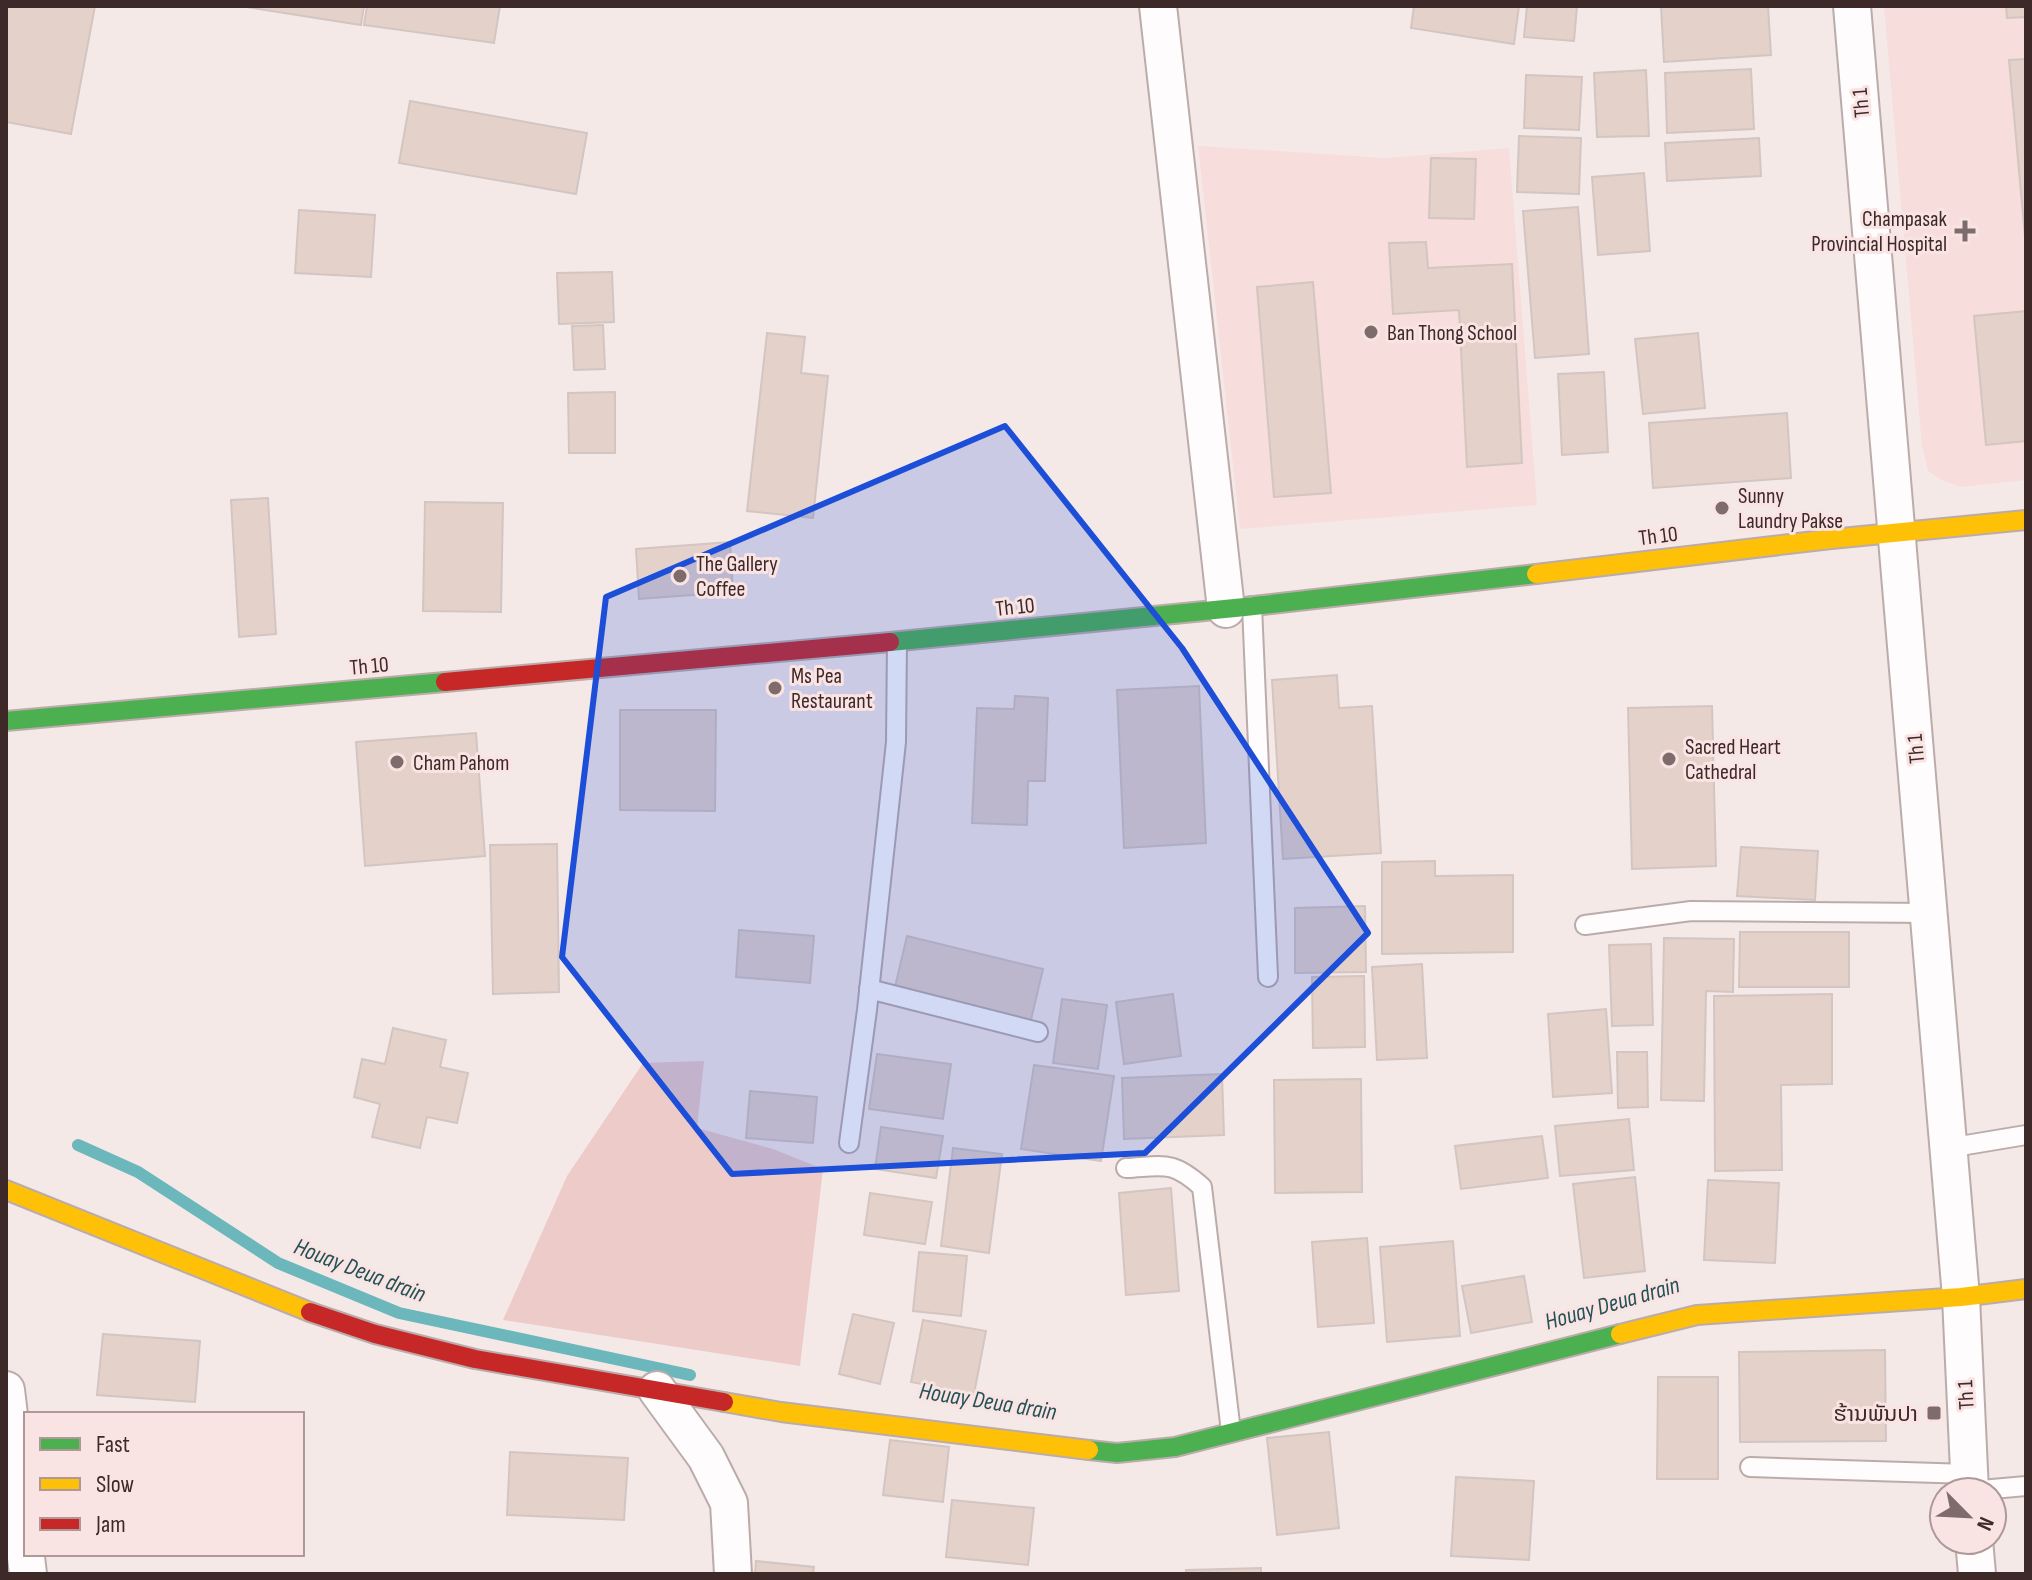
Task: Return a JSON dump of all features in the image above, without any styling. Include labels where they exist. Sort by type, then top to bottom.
[{"type":"street","points":[[1158,6],[1239,608]]},
{"type":"street","name":"Th 1","points":[[1852,6],[1961,1297],[1970,1476]]},
{"type":"street","name":"Th 10","points":[[6,721],[897,642],[1239,608],[1896,531],[2026,520]]},
{"type":"street","points":[[6,1190],[256,1288],[323,1318],[475,1359],[781,1412],[1117,1453],[1175,1447],[1697,1315],[1961,1297],[2026,1289]]},
{"type":"street","points":[[6,1390],[24,1541]]},
{"type":"street","points":[[657,1390],[706,1457],[729,1503],[733,1574]]},
{"type":"lane","points":[[1239,608],[1268,977]]},
{"type":"lane","points":[[849,1143],[896,742],[897,642]]},
{"type":"lane","points":[[1585,925],[1691,911],[1929,913]]},
{"type":"lane","points":[[869,989],[1038,1032]]},
{"type":"lane","points":[[1948,1148],[2026,1135]]},
{"type":"lane","points":[[1126,1168],[1171,1165],[1183,1170],[1202,1187],[1231,1431]]},
{"type":"lane","points":[[1750,1467],[1928,1482]]},
{"type":"highlighted area","points":[[1005,426],[1182,648],[1368,933],[1145,1153],[732,1174],[562,957],[606,597]]},
{"type":"shaded area","name":"Champasak Provincial Hospital","points":[[1884,6],[2026,6],[2026,480],[1960,487],[1928,471],[1922,446]]},
{"type":"shaded area","name":"Ban Thong School","points":[[1198,146],[1385,158],[1509,148],[1537,505],[1240,529]]},
{"type":"shaded area","points":[[704,1061],[697,1128],[773,1149],[823,1169],[800,1366],[503,1320],[567,1176],[643,1063]]},
{"type":"building","points":[[6,6],[95,6],[71,134],[6,122]]},
{"type":"building","points":[[240,6],[364,6],[361,25]]},
{"type":"building","points":[[367,6],[500,6],[494,43],[364,25]]},
{"type":"building","points":[[1414,6],[1519,6],[1514,44],[1411,28]]},
{"type":"building","points":[[1527,6],[1577,6],[1574,41],[1524,37]]},
{"type":"building","points":[[1661,6],[1768,6],[1771,55],[1664,62]]},
{"type":"building","points":[[2006,6],[2026,6],[2026,17],[2007,18]]},
{"type":"building","points":[[2026,59],[2026,248],[2009,60]]},
{"type":"building","points":[[1751,69],[1754,129],[1667,133],[1665,73]]},
{"type":"building","points":[[1646,70],[1649,136],[1597,137],[1594,73]]},
{"type":"building","points":[[1526,75],[1582,77],[1579,130],[1524,128]]},
{"type":"building","points":[[410,101],[587,133],[576,194],[399,163]]},
{"type":"building","points":[[1519,136],[1581,138],[1579,194],[1517,192]]},
{"type":"building","points":[[1759,138],[1761,176],[1667,181],[1665,143]]},
{"type":"building","points":[[1431,158],[1476,159],[1474,219],[1429,218]]},
{"type":"building","points":[[1644,173],[1650,251],[1598,255],[1592,177]]},
{"type":"building","points":[[1578,207],[1589,354],[1535,358],[1523,211]]},
{"type":"building","points":[[299,210],[375,215],[371,277],[295,273]]},
{"type":"building","points":[[1426,242],[1428,268],[1512,264],[1522,463],[1467,467],[1459,310],[1393,314],[1389,243]]},
{"type":"building","points":[[612,272],[614,322],[559,324],[557,273]]},
{"type":"building","points":[[1313,282],[1331,493],[1274,497],[1257,287]]},
{"type":"building","points":[[2026,311],[2026,441],[1986,445],[1974,316]]},
{"type":"building","points":[[603,325],[605,369],[574,370],[572,326]]},
{"type":"building","points":[[767,333],[805,337],[801,373],[828,376],[813,518],[747,511]]},
{"type":"building","points":[[1698,333],[1705,408],[1643,414],[1635,339]]},
{"type":"building","points":[[1604,372],[1608,452],[1562,455],[1558,374]]},
{"type":"building","points":[[615,392],[615,453],[569,453],[568,393]]},
{"type":"building","points":[[1787,413],[1791,478],[1653,488],[1649,423]]},
{"type":"building","points":[[268,498],[276,634],[239,637],[231,500]]},
{"type":"building","points":[[425,502],[503,503],[501,612],[423,611]]},
{"type":"building","points":[[730,542],[733,592],[639,599],[636,549]]},
{"type":"building","points":[[1337,675],[1339,708],[1372,706],[1381,853],[1283,859],[1272,680]]},
{"type":"building","points":[[1199,686],[1206,843],[1124,848],[1117,690]]},
{"type":"building","points":[[1015,696],[1048,698],[1045,781],[1028,781],[1027,825],[972,823],[977,708],[1014,709]]},
{"type":"building","points":[[1712,706],[1716,866],[1632,869],[1628,708]]},
{"type":"building","points":[[620,710],[716,710],[715,811],[620,810]]},
{"type":"building","points":[[476,733],[485,856],[365,866],[356,742]]},
{"type":"building","points":[[557,844],[559,992],[493,994],[490,845]]},
{"type":"building","points":[[1741,847],[1818,851],[1815,900],[1737,896]]},
{"type":"building","points":[[1435,861],[1435,876],[1513,875],[1513,952],[1382,954],[1382,862]]},
{"type":"building","points":[[1365,906],[1366,972],[1295,973],[1295,908]]},
{"type":"building","points":[[739,930],[814,936],[810,983],[736,977]]},
{"type":"building","points":[[1740,932],[1849,932],[1849,987],[1739,987]]},
{"type":"building","points":[[907,936],[1043,969],[1031,1020],[895,987]]},
{"type":"building","points":[[1664,938],[1734,939],[1733,992],[1706,991],[1704,1101],[1661,1100]]},
{"type":"building","points":[[1651,944],[1653,1025],[1612,1026],[1609,945]]},
{"type":"building","points":[[1422,964],[1427,1058],[1377,1060],[1372,967]]},
{"type":"building","points":[[1364,976],[1365,1047],[1313,1048],[1312,977]]},
{"type":"building","points":[[1173,994],[1181,1056],[1124,1064],[1116,1002]]},
{"type":"building","points":[[1832,994],[1832,1084],[1781,1085],[1782,1170],[1715,1171],[1714,996]]},
{"type":"building","points":[[1062,999],[1107,1005],[1098,1069],[1053,1063]]},
{"type":"building","points":[[1606,1009],[1612,1093],[1553,1097],[1548,1014]]},
{"type":"building","points":[[393,1028],[446,1040],[440,1067],[468,1073],[457,1123],[427,1117],[420,1148],[372,1137],[380,1104],[354,1097],[362,1059],[385,1064]]},
{"type":"building","points":[[1617,1052],[1647,1052],[1648,1107],[1618,1108]]},
{"type":"building","points":[[877,1054],[951,1064],[943,1119],[869,1109]]},
{"type":"building","points":[[1034,1065],[1114,1076],[1101,1161],[1021,1149]]},
{"type":"building","points":[[1222,1074],[1224,1135],[1124,1139],[1122,1078]]},
{"type":"building","points":[[1361,1079],[1362,1192],[1275,1193],[1274,1080]]},
{"type":"building","points":[[750,1091],[817,1097],[813,1143],[746,1138]]},
{"type":"building","points":[[1629,1119],[1634,1170],[1560,1176],[1555,1126]]},
{"type":"building","points":[[881,1127],[943,1136],[936,1178],[875,1169]]},
{"type":"building","points":[[1542,1136],[1548,1178],[1461,1189],[1455,1146]]},
{"type":"building","points":[[953,1148],[1002,1154],[989,1253],[941,1246]]},
{"type":"building","points":[[1635,1177],[1645,1271],[1584,1278],[1573,1184]]},
{"type":"building","points":[[1708,1180],[1779,1183],[1775,1263],[1704,1260]]},
{"type":"building","points":[[1171,1188],[1179,1291],[1126,1295],[1119,1193]]},
{"type":"building","points":[[870,1193],[932,1202],[925,1244],[864,1235]]},
{"type":"building","points":[[1367,1238],[1374,1323],[1318,1327],[1312,1242]]},
{"type":"building","points":[[1453,1241],[1460,1336],[1387,1342],[1380,1247]]},
{"type":"building","points":[[919,1252],[967,1256],[961,1316],[913,1311]]},
{"type":"building","points":[[1524,1276],[1532,1322],[1471,1333],[1462,1286]]},
{"type":"building","points":[[853,1314],[894,1323],[880,1384],[839,1374]]},
{"type":"building","points":[[923,1320],[986,1331],[974,1394],[911,1382]]},
{"type":"building","points":[[103,1334],[200,1341],[195,1402],[97,1395]]},
{"type":"building","points":[[1885,1350],[1886,1441],[1740,1442],[1739,1352]]},
{"type":"building","points":[[1658,1377],[1718,1377],[1718,1479],[1657,1479]]},
{"type":"building","points":[[1329,1432],[1339,1528],[1277,1535],[1267,1438]]},
{"type":"building","points":[[890,1440],[949,1447],[943,1502],[883,1495]]},
{"type":"building","points":[[510,1452],[628,1458],[624,1520],[507,1515]]},
{"type":"building","points":[[1456,1477],[1534,1481],[1529,1560],[1451,1556]]},
{"type":"building","points":[[952,1500],[1034,1508],[1028,1565],[946,1557]]},
{"type":"building","points":[[756,1561],[814,1567],[813,1574],[755,1574]]},
{"type":"building","points":[[1261,1568],[1261,1574],[1186,1574],[1186,1570]]},
{"type":"waterway","name":"Houay Deua drain","points":[[78,1145],[138,1172],[278,1263],[399,1313],[690,1375]]},
{"type":"traffic: fast","points":[[890,642],[1536,574]]},
{"type":"traffic: fast","points":[[6,721],[445,682]]},
{"type":"traffic: fast","points":[[1089,1450],[1117,1453],[1175,1447],[1620,1334]]},
{"type":"traffic: slow","points":[[1536,574],[1831,539],[2026,520]]},
{"type":"traffic: slow","points":[[6,1190],[310,1312]]},
{"type":"traffic: slow","points":[[1620,1334],[1697,1315],[1961,1297],[2026,1289]]},
{"type":"traffic: slow","points":[[724,1402],[781,1412],[1089,1450]]},
{"type":"traffic: jam","points":[[445,682],[890,642]]},
{"type":"traffic: jam","points":[[310,1312],[375,1334],[475,1359],[724,1402]]},
{"type":"place","name":"Champasak Provincial Hospital","points":[[1965,231]]},
{"type":"place","name":"Ban Thong School","points":[[1371,332]]},
{"type":"place","name":"Sunny Laundry Pakse","points":[[1722,508]]},
{"type":"place","name":"The Gallery Coffee","points":[[680,576]]},
{"type":"place","name":"Ms Pea Restaurant","points":[[775,688]]},
{"type":"place","name":"Sacred Heart Cathedral","points":[[1669,759]]},
{"type":"place","name":"Cham Pahom","points":[[397,762]]},
{"type":"place","name":"ຮ້ານພັນປາ","points":[[1934,1413]]}]
